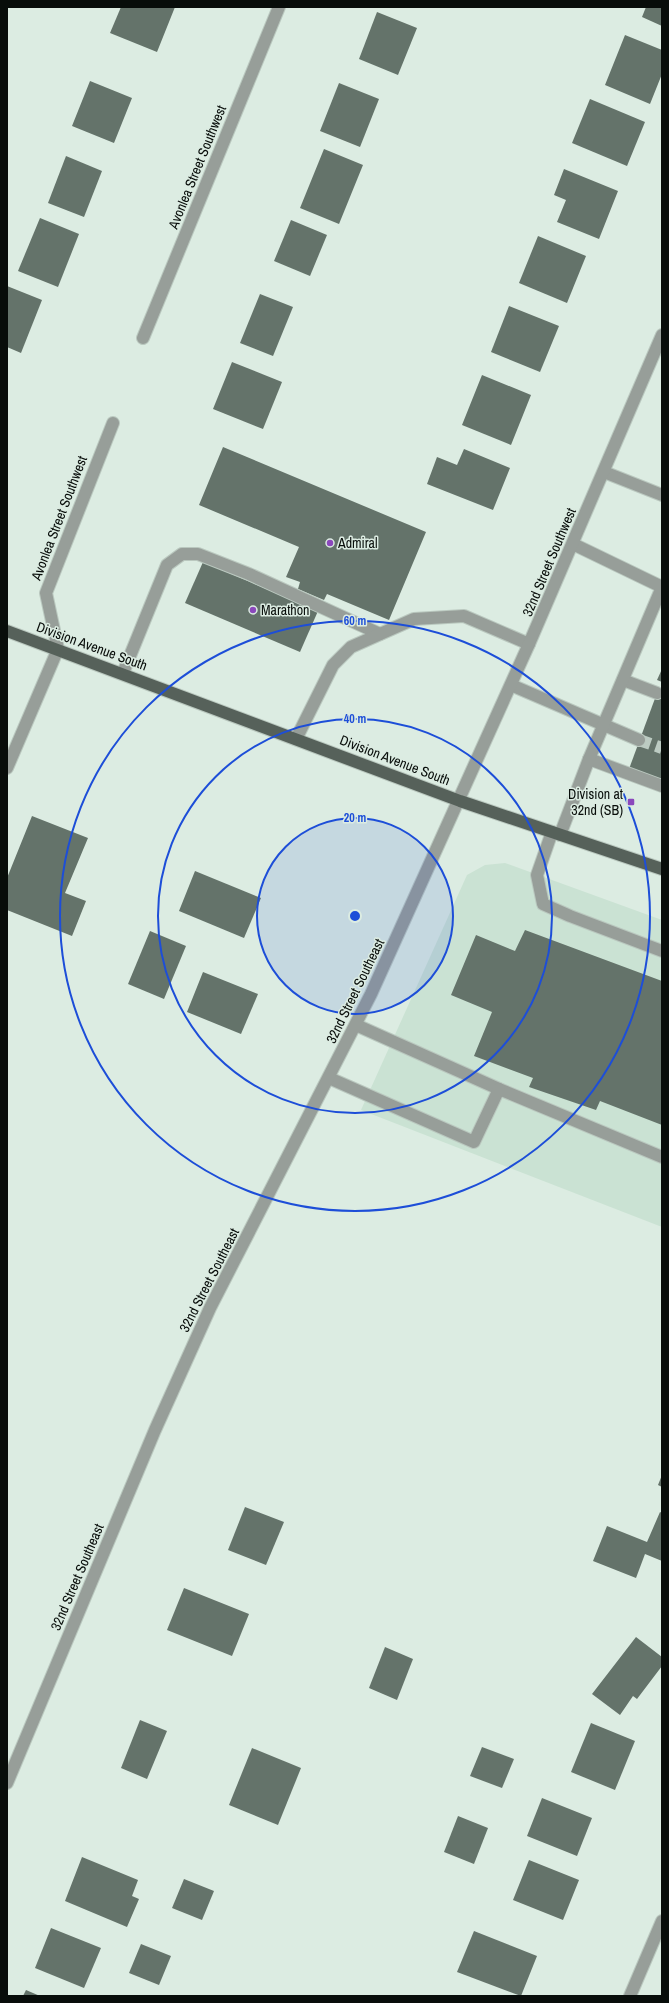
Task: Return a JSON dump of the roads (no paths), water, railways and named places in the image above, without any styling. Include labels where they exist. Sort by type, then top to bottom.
[{"type":"main road","name":"Division Avenue South","points":[[7,631],[460,801],[662,869]]},
{"type":"street","name":"Avonlea Street Southwest","points":[[143,338],[279,7]]},
{"type":"street","name":"32nd Street Southwest","points":[[460,801],[530,644],[662,335]]},
{"type":"street","name":"Avonlea Street Southwest","points":[[58,649],[46,593],[113,423]]},
{"type":"street","points":[[604,472],[662,495]]},
{"type":"street","points":[[573,544],[662,587],[589,759],[537,875],[543,904],[570,916],[662,951]]},
{"type":"street","points":[[123,674],[167,565],[182,554],[198,554],[206,556],[380,634]]},
{"type":"street","points":[[296,739],[333,665],[351,647],[414,619],[464,616],[530,644]]},
{"type":"street","points":[[7,768],[58,649]]},
{"type":"street","points":[[623,680],[657,693]]},
{"type":"street","points":[[511,685],[639,740]]},
{"type":"street","points":[[589,759],[662,786]]},
{"type":"street","name":"32nd Street Southeast","points":[[7,1783],[155,1430],[210,1308],[356,1025],[460,801]]},
{"type":"street","points":[[356,1025],[499,1089],[662,1156]]},
{"type":"street","points":[[329,1078],[474,1142],[499,1089]]},
{"type":"street","points":[[630,1996],[662,1921]]},
{"type":"tunnel","points":[[639,740],[662,748]]},
{"type":"place","name":"Admiral","points":[[330,543]]},
{"type":"place","name":"Marathon","points":[[253,610]]},
{"type":"place","name":"Division at 32nd (SB)","points":[[631,802]]}]
